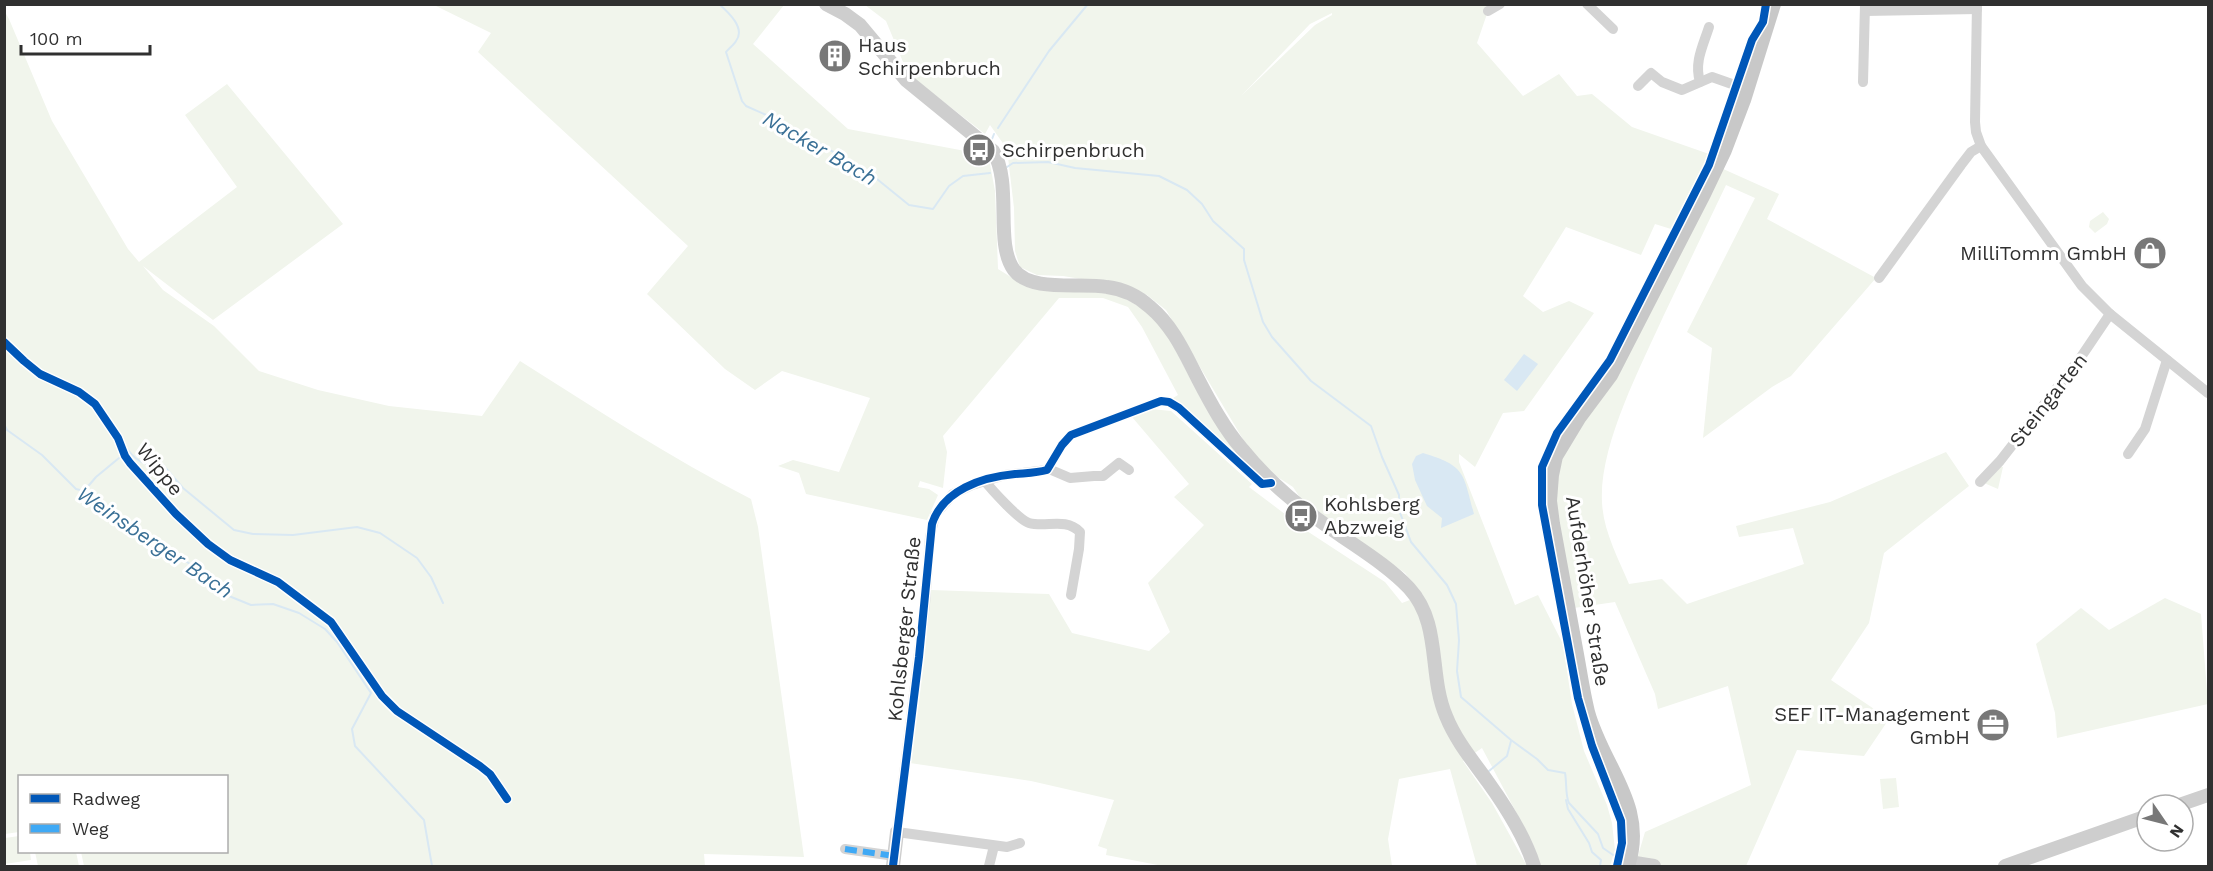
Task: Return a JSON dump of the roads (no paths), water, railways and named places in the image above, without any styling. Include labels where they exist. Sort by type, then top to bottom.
[{"type":"main road","points":[[826,4],[860,25],[906,80],[993,152],[998,163],[1004,194],[1007,251],[1014,270],[1026,279],[1044,284],[1098,285],[1118,289],[1131,294],[1149,306],[1177,339],[1219,417],[1240,448],[1271,483],[1303,509],[1392,572],[1418,600],[1430,628],[1435,679],[1446,717],[1464,750],[1498,797],[1521,837],[1534,867]]},
{"type":"main road","name":"Aufderhöher Straße","points":[[1628,864],[1634,838],[1632,818],[1588,713],[1552,524],[1549,501],[1551,475],[1555,456],[1564,439],[1610,375],[1724,150],[1773,4]]},
{"type":"main road","points":[[2005,867],[2135,820]]},
{"type":"main road","name":"Kohlsberger Straße","points":[[894,861],[897,832]]},
{"type":"main road","points":[[1628,864],[1654,867]]},
{"type":"street","points":[[1488,11],[1500,4]]},
{"type":"street","points":[[1587,4],[1613,29]]},
{"type":"street","points":[[1863,82],[1865,8],[1977,7],[1975,122],[1981,146],[2078,281],[2110,314],[2208,393]]},
{"type":"street","points":[[1700,82],[1696,70],[1709,27]]},
{"type":"street","points":[[1638,86],[1651,73],[1662,82],[1682,90],[1714,78],[1746,89]]},
{"type":"street","points":[[1880,278],[1961,165],[1971,152],[1981,146]]},
{"type":"street","name":"Steingarten","points":[[1980,482],[2000,461],[2081,357],[2110,314]]},
{"type":"street","name":"Wippe","points":[[4,342],[40,374],[79,392],[95,404],[118,438],[130,463],[190,528],[226,558],[278,582],[331,622],[387,701],[403,715],[490,774],[507,800]]},
{"type":"street","points":[[2128,454],[2145,429],[2167,360]]},
{"type":"street","points":[[1129,471],[1119,463],[1103,476],[1070,478],[1049,469],[1062,445],[1071,435],[1165,400],[1179,408],[1262,484],[1271,483]]},
{"type":"street","name":"Kohlsberger Straße","points":[[897,832],[924,614],[932,524],[938,509],[953,494],[984,480],[1049,469]]},
{"type":"street","points":[[984,480],[1003,502],[1028,523],[1061,523],[1080,532],[1071,596]]},
{"type":"street","points":[[897,832],[994,846],[1007,847],[1020,843]]},
{"type":"street","points":[[989,867],[994,846]]},
{"type":"street","name":"Kohlsberger Straße","points":[[845,849],[894,861]]},
{"type":"waterway","name":"Nacker Bach","points":[[719,4],[735,21],[739,31],[739,36],[726,52],[742,101],[746,106],[773,118],[787,130],[800,132],[838,155],[848,164],[872,175],[909,205],[933,209],[949,186],[963,176],[990,173]]},
{"type":"waterway","points":[[998,128],[1049,51],[1088,4]]},
{"type":"waterway","points":[[992,139],[994,134]]},
{"type":"waterway","name":"Nacker Bach","points":[[1007,167],[1013,163],[1048,162],[1075,168],[1159,176],[1187,190],[1202,204],[1213,221],[1244,249],[1244,260],[1263,322],[1272,337],[1311,381],[1371,426],[1399,495],[1399,510],[1411,542],[1447,585],[1456,604],[1459,640],[1457,671],[1461,697],[1548,770],[1565,773],[1569,803],[1598,834],[1603,848],[1616,857]]},
{"type":"waterway","name":"Weinsberger Bach","points":[[4,424],[7,430],[42,455],[76,489],[84,491],[112,510],[138,536],[176,555],[212,578],[224,594],[251,605],[273,604],[299,613],[325,629],[337,642],[371,693],[352,729],[355,746],[424,820],[432,866]]},
{"type":"waterway","points":[[128,450],[143,463],[163,465],[183,488],[234,530],[253,534],[293,535],[357,527],[380,533],[417,558],[431,577],[443,603]]},
{"type":"waterway","points":[[84,491],[96,477],[119,458]]},
{"type":"waterway","points":[[1489,771],[1507,756],[1511,741]]},
{"type":"waterway","points":[[1566,800],[1568,809],[1592,852],[1601,860],[1600,866]]},
{"type":"place","name":"Haus Schirpenbruch","points":[[835,56]]},
{"type":"place","name":"Schirpenbruch","points":[[979,150]]},
{"type":"place","name":"MilliTomm GmbH","points":[[2150,253]]},
{"type":"place","name":"Kohlsberg Abzweig","points":[[1301,516]]},
{"type":"place","name":"SEF IT-Management GmbH","points":[[1993,725]]}]
